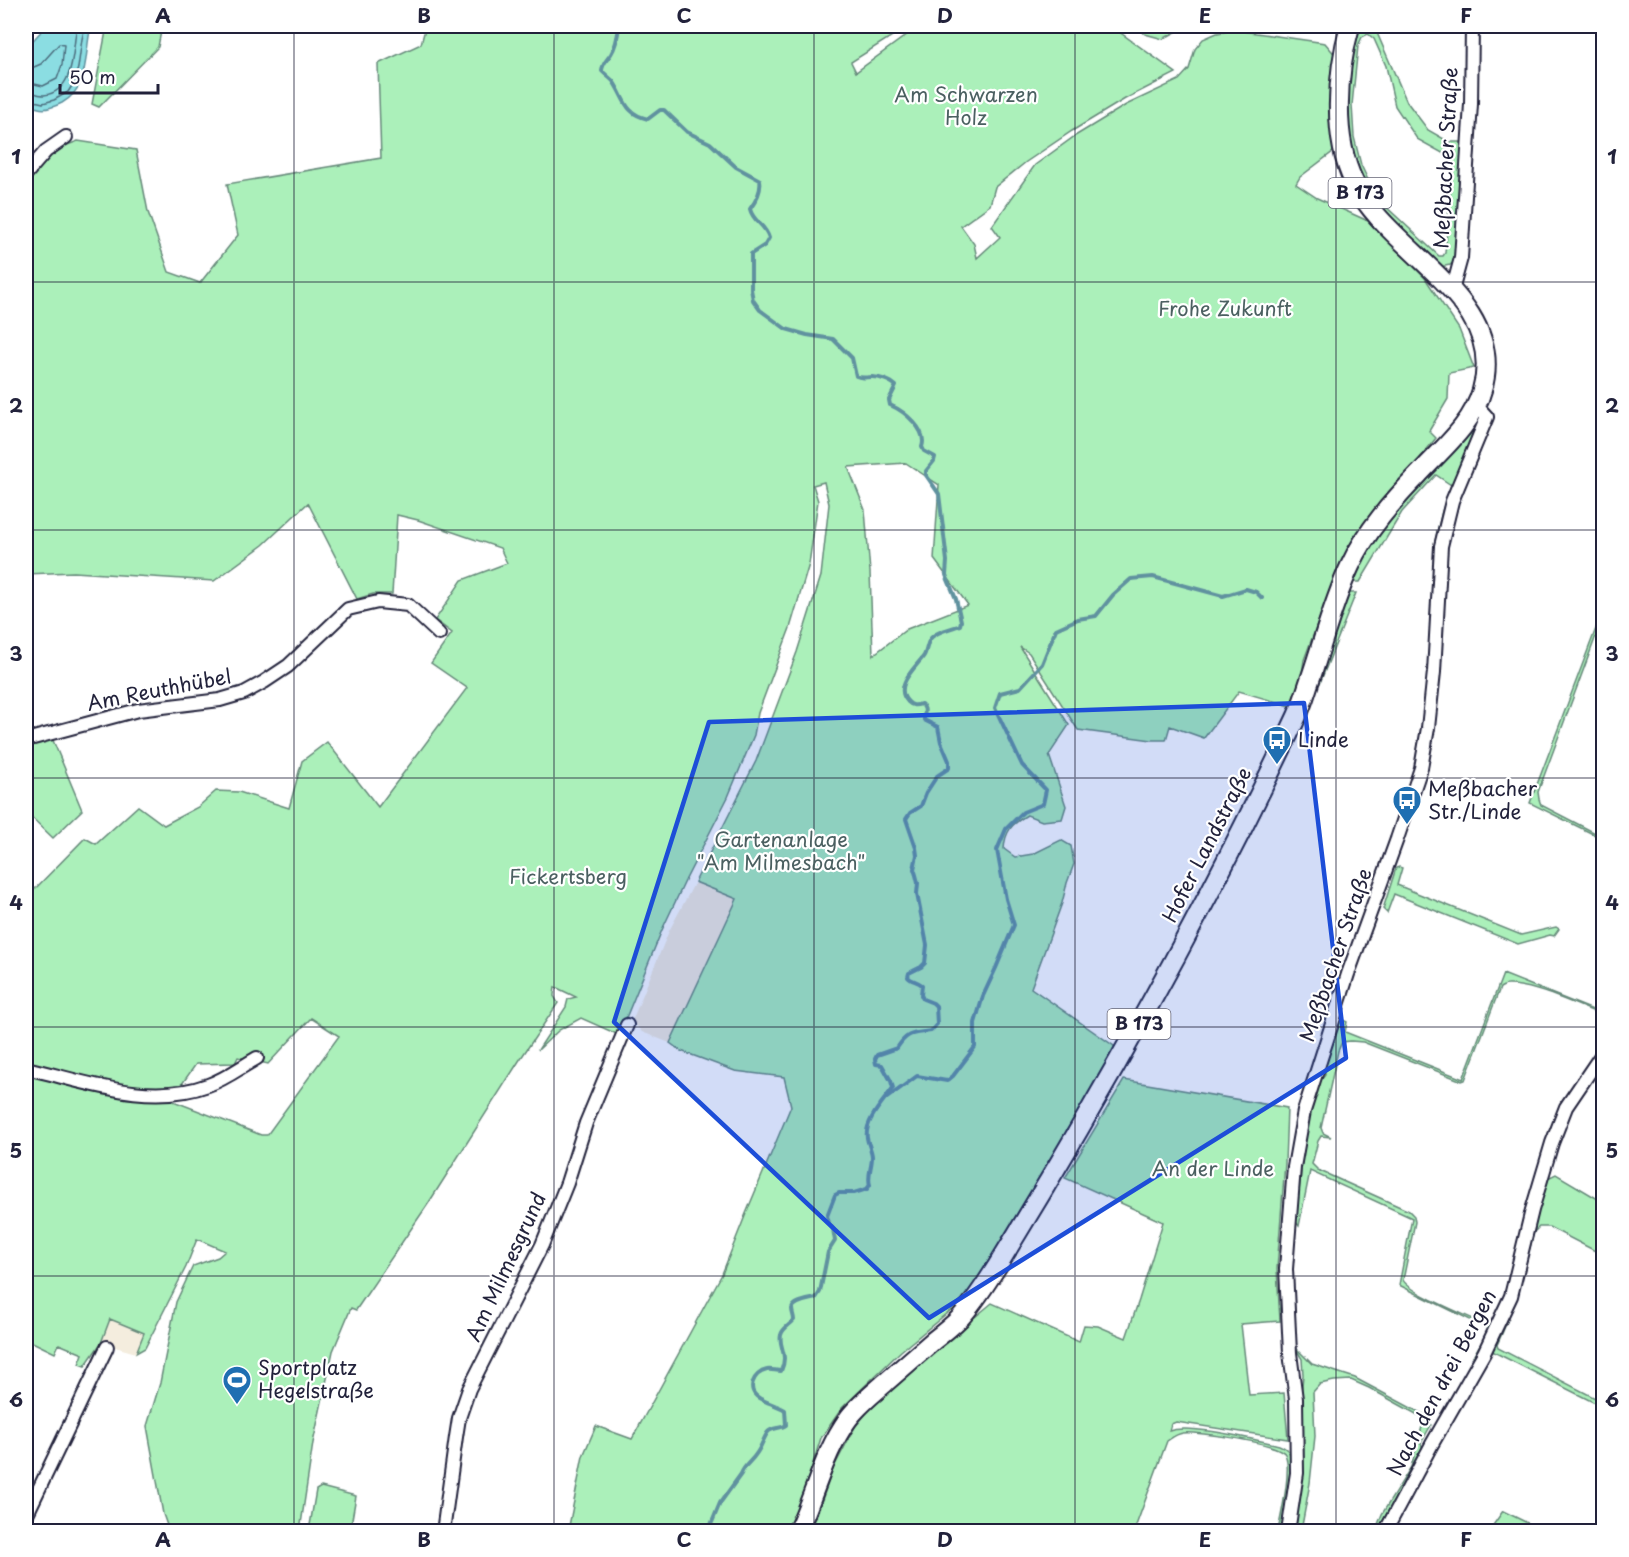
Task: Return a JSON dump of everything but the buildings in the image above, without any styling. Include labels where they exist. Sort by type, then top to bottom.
[{"type":"main road","name":"Hofer Landstraße","points":[[797,1532],[830,1449],[849,1417],[957,1320],[978,1296],[1011,1244],[1113,1072],[1231,852],[1300,710],[1350,565],[1364,539],[1393,502],[1446,447],[1477,405],[1486,376],[1486,360],[1483,342],[1474,321],[1452,291],[1376,216],[1353,181],[1345,159],[1340,132],[1340,101],[1342,67],[1350,26]]},
{"type":"street","name":"Meßbacher Straße","points":[[1452,291],[1461,258],[1471,104],[1472,26]]},
{"type":"street","points":[[26,174],[46,151],[66,137]]},
{"type":"street","name":"Meßbacher Straße","points":[[1288,1532],[1297,1473],[1296,1399],[1290,1353],[1286,1269],[1294,1167],[1304,1111],[1348,974],[1421,768],[1434,672],[1441,546],[1452,501],[1487,417],[1477,405]]},
{"type":"street","name":"Am Reuthhübel","points":[[26,740],[138,710],[210,702],[244,693],[288,666],[348,609],[378,602],[408,605],[439,634]]},
{"type":"street","name":"Am Milmesgrund","points":[[443,1532],[459,1418],[469,1389],[542,1245],[567,1183],[586,1123],[627,1025]]},
{"type":"street","name":"Nach den drei Bergen","points":[[1385,1532],[1484,1353],[1511,1296],[1532,1210],[1552,1143],[1566,1107],[1604,1051]]},
{"type":"street","points":[[26,1068],[101,1087],[132,1092],[175,1093],[208,1085],[257,1058]]},
{"type":"street","points":[[26,1516],[107,1347]]},
{"type":"highlighted area","points":[[1304,703],[1346,1058],[929,1318],[614,1022],[709,722]]},
{"type":"shaded area","points":[[695,882],[737,898],[670,1043],[642,1032],[632,1021],[669,931]]},
{"type":"shaded area","points":[[110,1319],[145,1333],[136,1353],[101,1343]]},
{"type":"green space","points":[[107,26],[162,26],[158,47],[99,107],[92,104]]},
{"type":"green space","points":[[421,26],[908,26],[851,62],[856,72],[919,26],[1111,26],[1176,73],[1125,99],[1072,131],[1026,162],[995,187],[990,205],[961,226],[974,244],[977,258],[1000,237],[992,226],[1035,165],[1075,136],[1126,105],[1179,80],[1189,69],[1195,49],[1203,39],[1217,33],[1235,30],[1325,43],[1337,57],[1334,151],[1300,177],[1296,184],[1317,198],[1368,221],[1425,278],[1459,329],[1474,368],[1449,373],[1448,399],[1429,431],[1436,438],[1367,525],[1337,571],[1304,660],[1297,708],[1239,691],[1204,738],[1170,726],[1166,740],[1078,730],[1029,653],[1020,647],[1069,725],[1049,755],[1066,806],[1062,819],[1042,821],[1027,815],[1022,818],[1013,825],[1008,833],[1004,849],[1015,857],[1033,854],[1061,840],[1071,846],[1074,864],[1031,988],[1114,1046],[1116,1052],[991,1267],[958,1304],[901,1351],[842,1408],[821,1438],[800,1508],[789,1531],[568,1531],[583,1456],[596,1426],[632,1439],[722,1274],[791,1106],[784,1077],[735,1071],[681,1051],[670,1043],[737,899],[695,882],[756,761],[797,652],[821,576],[829,504],[824,482],[813,485],[818,501],[809,564],[790,628],[758,713],[754,735],[728,797],[662,930],[619,1035],[581,1018],[559,1030],[538,1050],[566,1007],[568,999],[576,997],[555,987],[554,996],[558,1003],[428,1204],[356,1310],[351,1308],[333,1351],[313,1443],[300,1531],[169,1531],[163,1514],[147,1426],[160,1383],[176,1302],[193,1266],[218,1257],[225,1251],[197,1239],[186,1267],[145,1348],[136,1353],[144,1333],[110,1319],[101,1343],[85,1366],[79,1364],[83,1354],[59,1344],[55,1353],[26,1339],[26,898],[85,838],[96,844],[138,806],[164,825],[198,807],[216,791],[239,792],[289,808],[302,761],[327,742],[378,807],[467,688],[431,663],[452,633],[435,620],[462,580],[507,563],[500,548],[397,515],[392,594],[373,594],[357,599],[308,503],[263,545],[214,581],[74,572],[26,574],[26,178],[54,150],[78,141],[136,150],[148,212],[169,272],[200,283],[238,235],[227,184],[381,158],[378,64],[421,44],[425,29]],"holes":[[[906,463],[939,485],[934,559],[968,605],[907,629],[873,655],[865,510],[848,467]],[[311,1018],[339,1036],[267,1135],[261,1135],[168,1099],[177,1091],[196,1064],[235,1063],[238,1057],[268,1064]]]},
{"type":"green space","points":[[1136,26],[1180,26],[1176,32],[1163,39],[1145,34]]},
{"type":"green space","points":[[1358,26],[1374,26],[1407,102],[1428,130],[1449,142],[1464,142],[1455,261],[1450,265],[1440,267],[1375,203],[1352,157],[1347,124],[1347,88]],"holes":[[[1368,34],[1374,39],[1386,66],[1395,106],[1417,139],[1448,156],[1451,165],[1452,175],[1443,256],[1439,256],[1381,202],[1361,165],[1354,137],[1352,105],[1358,46],[1362,37]]]},
{"type":"green space","points":[[1477,421],[1479,423],[1439,540],[1435,541],[1451,485],[1436,475],[1402,512],[1360,582],[1349,582],[1376,534]]},
{"type":"green space","points":[[1346,593],[1356,593],[1320,683],[1316,679]]},
{"type":"green space","points":[[1603,610],[1603,617],[1538,792],[1541,805],[1603,839],[1530,803]]},
{"type":"green space","points":[[52,738],[82,810],[53,838],[26,812],[26,748]]},
{"type":"green space","points":[[1396,868],[1402,868],[1397,885],[1521,935],[1556,927],[1559,929],[1554,936],[1550,935],[1518,944],[1394,894],[1387,913],[1383,909]]},
{"type":"green space","points":[[1503,974],[1603,1014],[1603,1017],[1568,1001],[1530,988],[1504,986],[1500,988],[1465,1080],[1462,1081],[1363,1042],[1342,1042],[1338,1051],[1321,1128],[1323,1133],[1331,1137],[1321,1136],[1312,1164],[1318,1170],[1409,1211],[1414,1216],[1415,1222],[1403,1280],[1408,1285],[1427,1297],[1482,1323],[1492,1323],[1499,1312],[1525,1225],[1514,1271],[1499,1313],[1491,1330],[1399,1285],[1412,1218],[1310,1171],[1299,1226],[1296,1222],[1311,1092],[1325,1075],[1325,1060],[1341,1019],[1347,1022],[1345,1032],[1463,1079]]},
{"type":"green space","name":"An der Linde","points":[[1124,1080],[1287,1108],[1277,1269],[1280,1321],[1241,1324],[1249,1395],[1284,1393],[1288,1439],[1176,1422],[1171,1424],[1169,1431],[1191,1429],[1223,1433],[1279,1445],[1287,1449],[1290,1454],[1291,1468],[1282,1531],[1278,1531],[1287,1481],[1285,1454],[1254,1442],[1183,1433],[1167,1441],[1134,1531],[808,1532],[833,1469],[855,1427],[885,1391],[992,1303],[1079,1342],[1084,1325],[1098,1326],[1126,1338],[1163,1222],[1065,1178]]},
{"type":"green space","points":[[1547,1174],[1548,1178],[1556,1174],[1603,1202],[1603,1255],[1549,1227],[1539,1227],[1534,1232],[1514,1303],[1497,1345],[1498,1348],[1603,1402],[1603,1407],[1490,1350]]},
{"type":"green space","points":[[1490,1331],[1479,1354],[1456,1395],[1475,1360],[1473,1357]]},
{"type":"green space","points":[[1295,1347],[1312,1364],[1355,1378],[1430,1418],[1418,1415],[1351,1380],[1320,1384],[1313,1392],[1315,1436],[1310,1483],[1301,1531],[1289,1532],[1303,1375],[1302,1359]]},
{"type":"green space","points":[[1429,1422],[1431,1425],[1421,1443],[1423,1449],[1419,1459],[1375,1532],[1382,1514],[1411,1467],[1423,1423]]},
{"type":"green space","points":[[321,1487],[356,1496],[350,1531],[309,1531],[316,1490]]},
{"type":"green space","points":[[1503,1511],[1544,1531],[1489,1531]]},
{"type":"water","points":[[46,26],[91,26],[82,79],[77,88],[62,103],[44,109],[26,104],[26,48]]},
{"type":"waterway","points":[[619,26],[614,48],[602,71],[613,81],[630,109],[640,117],[648,119],[660,110],[664,110],[687,132],[710,143],[736,167],[760,180],[759,192],[750,209],[769,238],[765,245],[751,254],[751,289],[753,300],[760,310],[786,329],[833,339],[852,358],[856,376],[882,379],[896,386],[889,400],[890,405],[914,422],[921,434],[924,451],[935,457],[926,475],[939,494],[947,561],[946,575],[956,599],[961,621],[960,625],[940,632],[930,639],[924,655],[906,678],[903,690],[909,703],[921,704],[924,707],[924,720],[938,727],[949,761],[949,768],[937,776],[921,806],[910,813],[906,819],[916,848],[914,869],[927,945],[925,963],[909,973],[908,977],[922,985],[923,999],[936,1006],[937,1024],[931,1031],[908,1036],[897,1048],[877,1055],[875,1059],[876,1064],[882,1065],[893,1088],[876,1112],[867,1132],[872,1157],[870,1185],[867,1189],[854,1193],[835,1195],[827,1216],[835,1241],[828,1252],[820,1292],[816,1298],[793,1306],[794,1320],[784,1329],[780,1339],[784,1355],[781,1371],[762,1372],[755,1378],[752,1386],[755,1395],[785,1410],[786,1425],[768,1432],[758,1452],[720,1503],[708,1532]]},
{"type":"waterway","points":[[887,1098],[917,1076],[947,1081],[975,1047],[975,1023],[983,996],[1014,925],[1006,899],[997,850],[1006,829],[1023,812],[1043,804],[1046,790],[1022,765],[995,708],[1000,693],[1020,688],[1042,664],[1056,629],[1078,619],[1096,616],[1113,595],[1131,579],[1153,577],[1223,596],[1246,589],[1256,592],[1262,598]]},
{"type":"place","name":"Linde","points":[[1277,766]]},
{"type":"place","name":"Meßbacher Str./Linde","points":[[1407,826]]},
{"type":"place","name":"Sportplatz Hegelstraße","points":[[237,1406]]},
{"type":"park label","name":"Am Schwarzen Holz","points":[[966,106]]},
{"type":"park label","name":"Frohe Zukunft","points":[[1225,309]]},
{"type":"park label","name":"Gartenanlage \"Am Milmesbach\"","points":[[781,852]]},
{"type":"park label","name":"Fickertsberg","points":[[568,877]]}]
